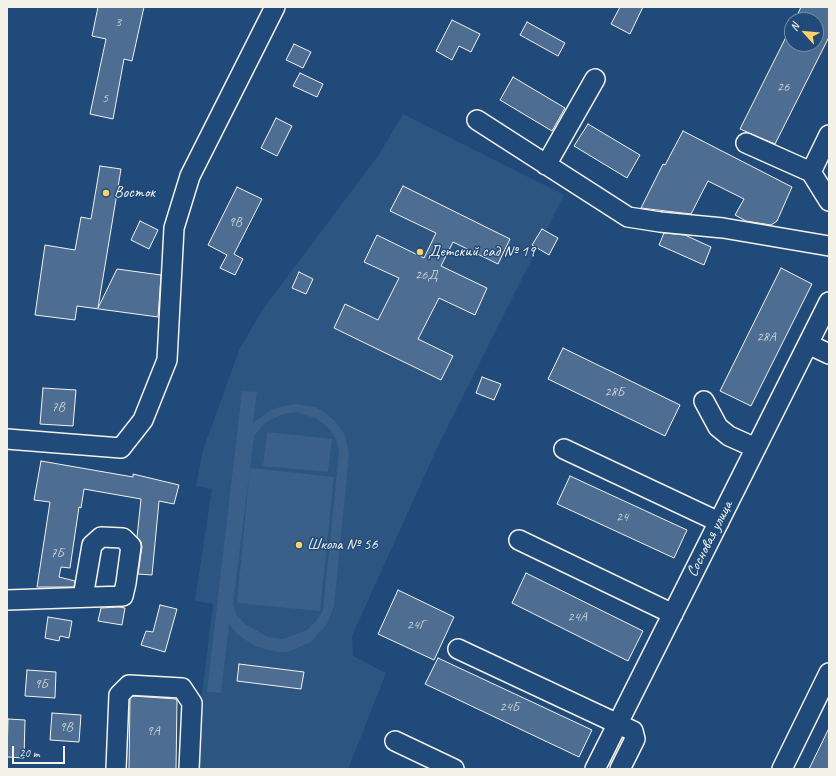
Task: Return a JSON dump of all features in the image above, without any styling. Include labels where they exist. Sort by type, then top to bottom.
[{"type":"street","points":[[7,440],[121,448],[143,420],[167,360],[174,228],[190,176],[275,7]]},
{"type":"street","points":[[546,165],[595,79]]},
{"type":"street","points":[[477,120],[628,217],[660,222],[722,228],[829,246]]},
{"type":"street","points":[[811,172],[829,135]]},
{"type":"street","points":[[746,143],[811,172],[829,201]]},
{"type":"street","name":"Сосновая улица","points":[[595,769],[829,302]]},
{"type":"street","points":[[808,344],[829,354]]},
{"type":"street","points":[[704,401],[718,427],[729,436],[756,448]]},
{"type":"street","points":[[564,449],[719,522]]},
{"type":"street","points":[[519,540],[673,614]]},
{"type":"street","points":[[7,600],[83,597]]},
{"type":"street","points":[[458,649],[633,731],[635,739],[620,769]]},
{"type":"street","points":[[782,769],[829,673]]},
{"type":"street","points":[[116,769],[119,696],[128,685],[182,688],[192,703],[189,769]]},
{"type":"street","points":[[395,741],[454,769]]},
{"type":"shaded area","points":[[403,114],[564,195],[438,446],[352,636],[353,656],[386,673],[348,769],[197,769],[198,728],[213,604],[195,601],[212,489],[196,486],[203,450],[240,348],[263,309],[378,156]]},
{"type":"shaded area","points":[[242,391],[257,392],[253,423],[272,409],[294,404],[314,407],[322,410],[335,421],[345,435],[349,455],[334,606],[327,624],[311,642],[287,652],[276,652],[255,646],[238,635],[229,624],[221,693],[207,692]],"holes":[[[295,412],[315,418],[332,432],[337,441],[339,453],[323,610],[317,620],[307,630],[283,639],[268,637],[245,624],[236,614],[233,604],[254,436],[266,422],[284,414]]]},
{"type":"shaded area","points":[[267,432],[332,439],[328,472],[263,466]]},
{"type":"shaded area","points":[[250,468],[334,477],[320,611],[237,603]]},
{"type":"building","points":[[98,7],[144,7],[132,61],[124,59],[113,119],[90,114],[106,39],[92,36]]},
{"type":"building","points":[[620,7],[643,7],[630,34],[611,24]]},
{"type":"building","points":[[801,7],[829,7],[829,37],[824,47],[824,12],[799,12]]},
{"type":"building","points":[[452,20],[480,34],[471,52],[459,46],[452,60],[436,51]]},
{"type":"building","points":[[527,22],[565,43],[558,56],[520,35]]},
{"type":"building","points":[[784,41],[784,52],[821,52],[775,144],[740,129]]},
{"type":"building","points":[[294,44],[311,52],[303,68],[286,60]]},
{"type":"building","points":[[300,73],[323,84],[317,97],[293,86]]},
{"type":"building","points":[[513,77],[565,108],[552,131],[500,100]]},
{"type":"building","points":[[276,118],[292,126],[277,156],[261,148]]},
{"type":"building","points":[[588,124],[640,155],[627,178],[574,146]]},
{"type":"building","points":[[683,131],[792,187],[777,221],[771,225],[746,221],[735,215],[744,199],[708,181],[691,214],[641,208],[663,164],[665,165]]},
{"type":"building","points":[[100,166],[121,169],[98,308],[117,269],[161,275],[158,317],[77,306],[75,320],[35,315],[45,245],[75,250],[81,217],[91,219]]},
{"type":"building","points":[[403,186],[510,239],[498,264],[453,242],[441,266],[487,288],[475,315],[439,298],[418,339],[453,356],[441,380],[334,328],[345,304],[378,320],[399,278],[364,262],[377,235],[424,258],[436,233],[390,211]]},
{"type":"building","points":[[237,187],[262,199],[234,254],[243,259],[235,275],[220,268],[227,255],[208,245]]},
{"type":"building","points":[[140,221],[158,230],[149,249],[131,240]]},
{"type":"building","points":[[542,229],[558,238],[549,255],[532,245]]},
{"type":"building","points":[[664,233],[685,235],[711,247],[704,265],[659,245]]},
{"type":"building","points":[[781,268],[812,284],[751,406],[720,391]]},
{"type":"building","points":[[299,272],[313,279],[306,294],[292,288]]},
{"type":"building","points":[[563,348],[680,405],[665,436],[548,379]]},
{"type":"building","points":[[482,377],[501,384],[494,400],[476,393]]},
{"type":"building","points":[[43,388],[76,390],[73,426],[40,424]]},
{"type":"building","points":[[41,461],[133,477],[133,474],[179,485],[174,504],[159,501],[152,575],[138,574],[142,547],[141,542],[137,537],[141,499],[84,489],[81,508],[79,507],[70,568],[61,567],[59,577],[75,581],[74,587],[37,587],[50,502],[34,500]]},
{"type":"building","points":[[570,476],[687,530],[674,558],[557,504]]},
{"type":"building","points":[[526,573],[643,631],[628,661],[512,603]]},
{"type":"building","points":[[398,590],[454,617],[434,660],[378,634]]},
{"type":"building","points":[[160,605],[177,609],[165,652],[141,645],[146,631],[153,632]]},
{"type":"building","points":[[101,608],[125,608],[122,625],[98,621]]},
{"type":"building","points":[[48,617],[72,621],[69,638],[60,636],[59,641],[45,638]]},
{"type":"building","points":[[438,658],[592,730],[579,757],[425,684]]},
{"type":"building","points":[[239,664],[304,672],[301,689],[237,681]]},
{"type":"building","points":[[27,670],[56,672],[55,698],[25,696]]},
{"type":"building","points":[[133,696],[176,699],[176,769],[129,769],[130,699]]},
{"type":"building","points":[[52,713],[81,715],[79,742],[50,740]]},
{"type":"building","points":[[8,719],[25,720],[24,758],[7,757]]},
{"type":"building","points":[[829,728],[829,769],[809,769]]},
{"type":"place","name":"Восток","points":[[106,193]]},
{"type":"place","name":"Детский сад № 19","points":[[420,252]]},
{"type":"place","name":"Школа № 56","points":[[299,545]]}]
